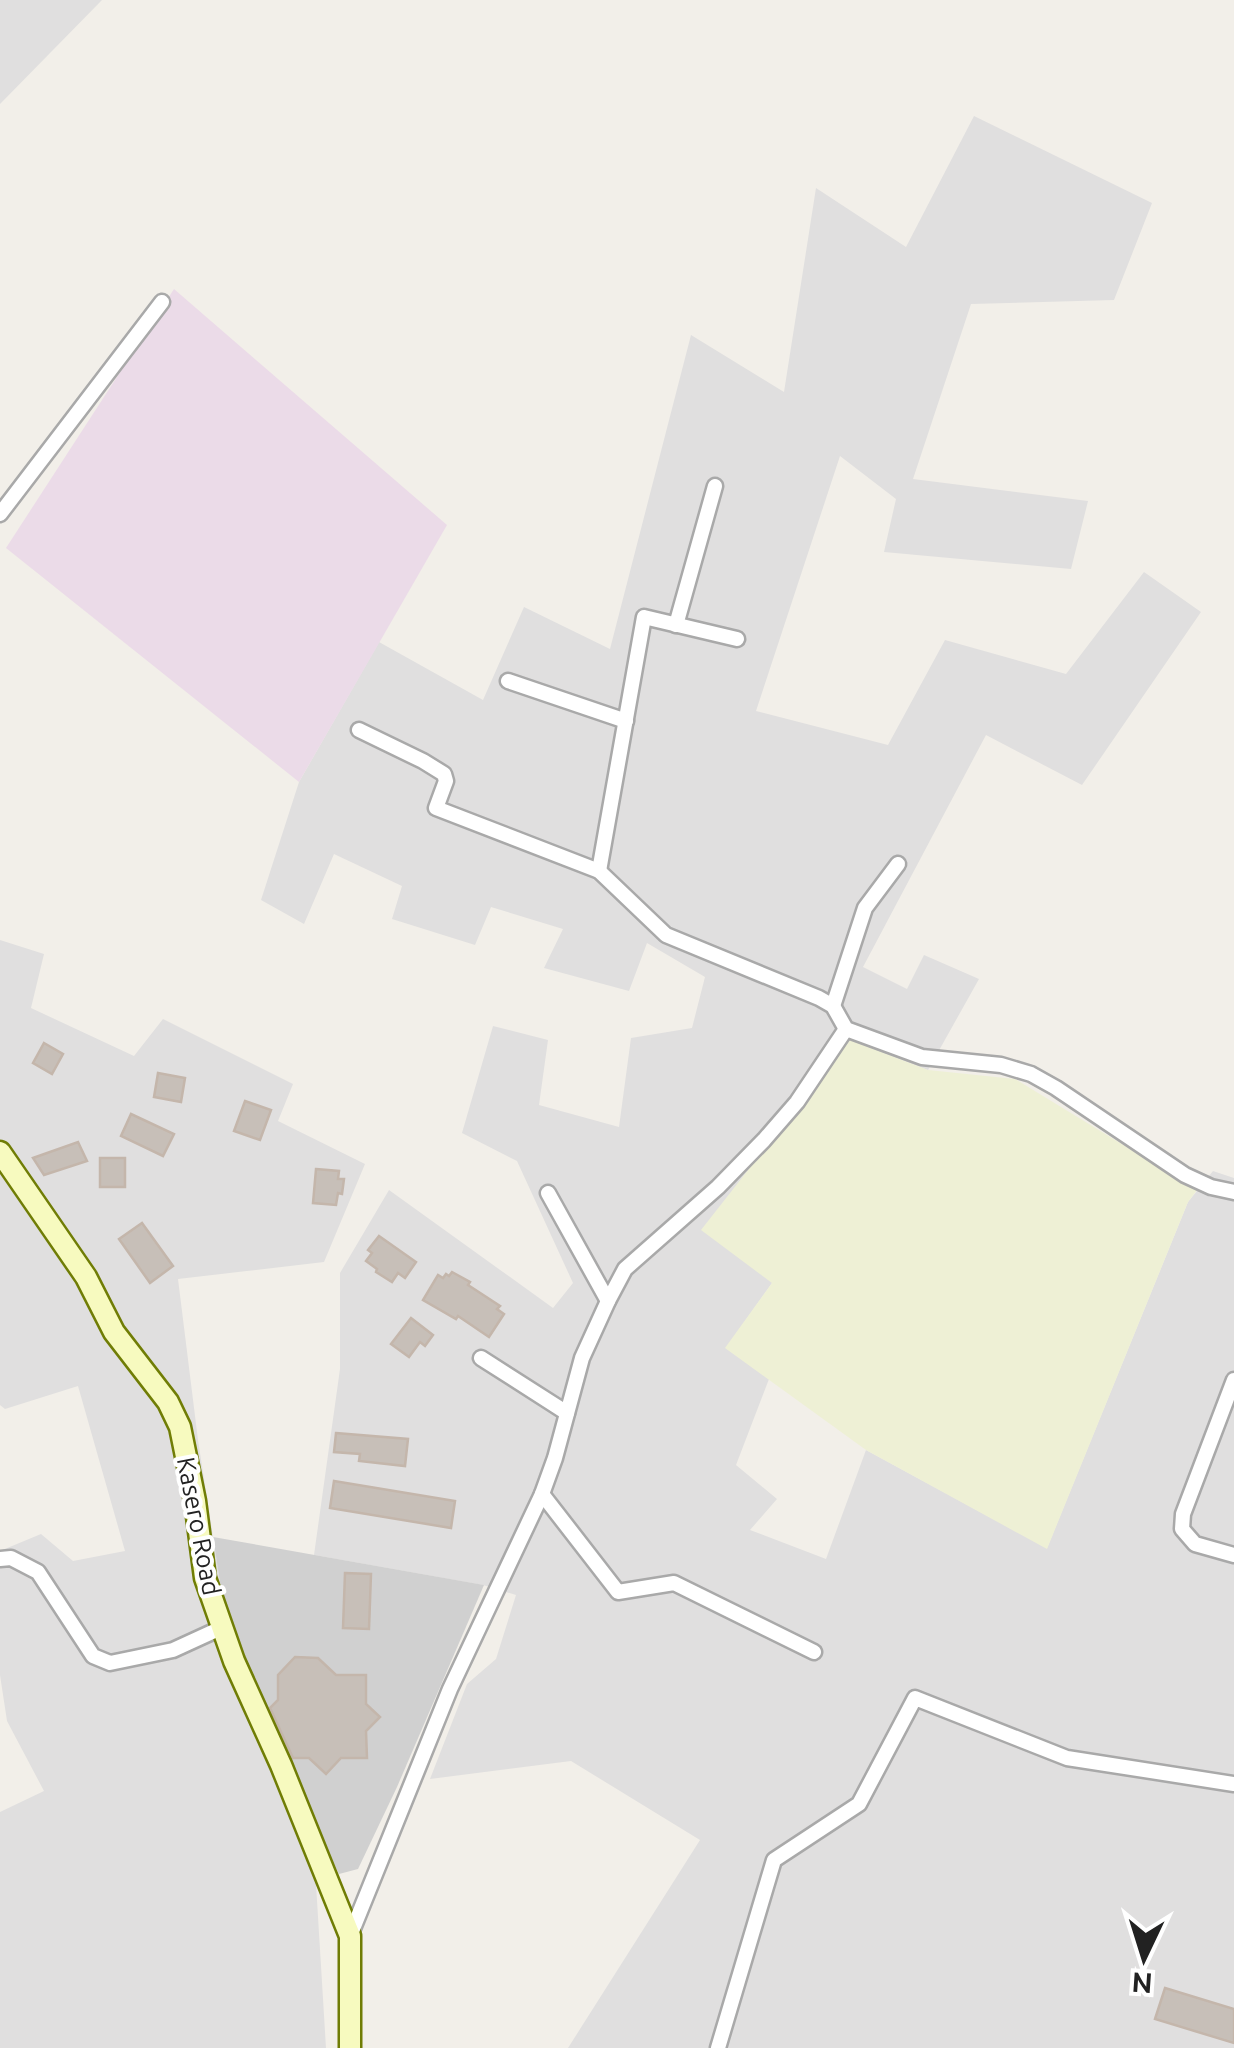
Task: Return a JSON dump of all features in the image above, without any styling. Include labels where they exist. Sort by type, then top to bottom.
[{"type":"street","points":[[0,514],[162,302]]},
{"type":"street","points":[[676,624],[715,486]]},
{"type":"street","points":[[599,871],[644,618],[737,638]]},
{"type":"street","points":[[508,680],[626,721]]},
{"type":"street","points":[[359,730],[444,774],[446,782],[436,808],[599,871],[666,935],[819,998],[833,1006],[846,1030],[922,1056],[1000,1065],[1031,1074],[1185,1176],[1234,1192]]},
{"type":"street","points":[[833,1006],[864,908],[898,864]]},
{"type":"street","points":[[350,1936],[450,1689],[542,1494],[582,1358],[608,1301],[626,1269],[718,1187],[798,1102],[846,1030]]},
{"type":"street","name":"Kasero Road","points":[[0,1152],[86,1277],[114,1332],[168,1402],[180,1427],[196,1502],[205,1578],[221,1628],[350,1936],[350,2048]]},
{"type":"street","points":[[548,1193],[608,1301]]},
{"type":"street","points":[[481,1358],[567,1413]]},
{"type":"street","points":[[1234,1380],[1183,1514],[1182,1529],[1194,1544],[1234,1555]]},
{"type":"street","points":[[542,1494],[618,1592],[674,1583],[814,1652]]},
{"type":"street","points":[[0,1559],[11,1558],[38,1572],[93,1656],[110,1662],[173,1650],[221,1628]]},
{"type":"street","points":[[718,2048],[774,1860],[859,1804],[915,1698],[1067,1758],[1234,1784]]},
{"type":"shaded area","points":[[0,0],[102,0],[0,104]]},
{"type":"shaded area","points":[[974,116],[1152,203],[1114,300],[971,304],[913,479],[1088,501],[1071,569],[884,552],[896,499],[840,456],[756,711],[888,745],[945,640],[1066,674],[1144,572],[1201,612],[1082,785],[986,735],[863,967],[907,989],[924,955],[979,979],[928,1070],[849,1040],[772,1283],[726,1348],[769,1379],[736,1465],[777,1499],[750,1530],[826,1559],[866,1450],[1047,1548],[1188,1202],[1213,1171],[1234,1178],[1234,2048],[568,2048],[700,1840],[571,1761],[430,1779],[467,1684],[496,1659],[516,1595],[483,1585],[314,1555],[340,1369],[340,1273],[389,1190],[553,1308],[573,1283],[517,1161],[462,1133],[493,1026],[548,1040],[539,1105],[619,1127],[631,1038],[692,1028],[705,977],[647,943],[629,991],[544,968],[563,929],[491,907],[475,945],[392,919],[402,886],[334,854],[304,924],[261,900],[299,782],[379,642],[483,700],[524,607],[610,649],[691,335],[784,392],[816,188],[906,247]]},
{"type":"shaded area","points":[[174,289],[447,525],[299,782],[6,548]]},
{"type":"shaded area","points":[[0,940],[44,954],[31,1008],[134,1056],[163,1019],[293,1084],[278,1121],[365,1164],[324,1262],[178,1279],[224,1608],[312,1818],[326,2048],[0,2048],[0,1812],[44,1791],[7,1721],[0,1675],[0,1551],[41,1534],[73,1561],[125,1551],[78,1386],[5,1409],[0,1405]]},
{"type":"shaded area","points":[[213,1537],[484,1585],[358,1869],[339,1874],[261,1714],[224,1608]]},
{"type":"green space","points":[[850,1040],[928,1070],[1015,1079],[1197,1190],[1188,1202],[1047,1549],[866,1450],[725,1348],[772,1283],[701,1230]]},
{"type":"building","points":[[44,1043],[63,1054],[52,1074],[33,1063]]},
{"type":"building","points":[[158,1073],[185,1078],[181,1102],[154,1097]]},
{"type":"building","points":[[245,1101],[271,1110],[260,1140],[234,1131]]},
{"type":"building","points":[[131,1114],[174,1134],[163,1156],[121,1136]]},
{"type":"building","points":[[78,1142],[87,1161],[44,1175],[33,1158]]},
{"type":"building","points":[[100,1158],[125,1158],[125,1187],[100,1187]]},
{"type":"building","points":[[316,1169],[339,1171],[338,1179],[344,1179],[336,1205],[313,1203]]},
{"type":"building","points":[[142,1223],[173,1266],[150,1283],[119,1239]]},
{"type":"building","points":[[379,1236],[416,1262],[405,1278],[398,1273],[392,1282],[366,1261],[372,1253],[368,1250]]},
{"type":"building","points":[[452,1272],[500,1306],[497,1309],[504,1314],[489,1337],[458,1316],[456,1319],[423,1300],[438,1275],[443,1278]]},
{"type":"building","points":[[411,1318],[433,1335],[425,1346],[420,1342],[409,1357],[391,1344]]},
{"type":"building","points":[[336,1433],[408,1439],[405,1466],[359,1461],[360,1454],[334,1452]]},
{"type":"building","points":[[334,1481],[455,1501],[451,1528],[330,1508]]},
{"type":"building","points":[[345,1573],[371,1574],[369,1629],[343,1628]]},
{"type":"building","points":[[295,1657],[318,1658],[336,1675],[366,1675],[366,1704],[380,1717],[366,1731],[367,1758],[341,1758],[326,1774],[309,1758],[293,1758],[270,1708],[278,1700],[278,1675]]},
{"type":"building","points":[[1165,1988],[1234,2009],[1234,2043],[1155,2019]]}]
